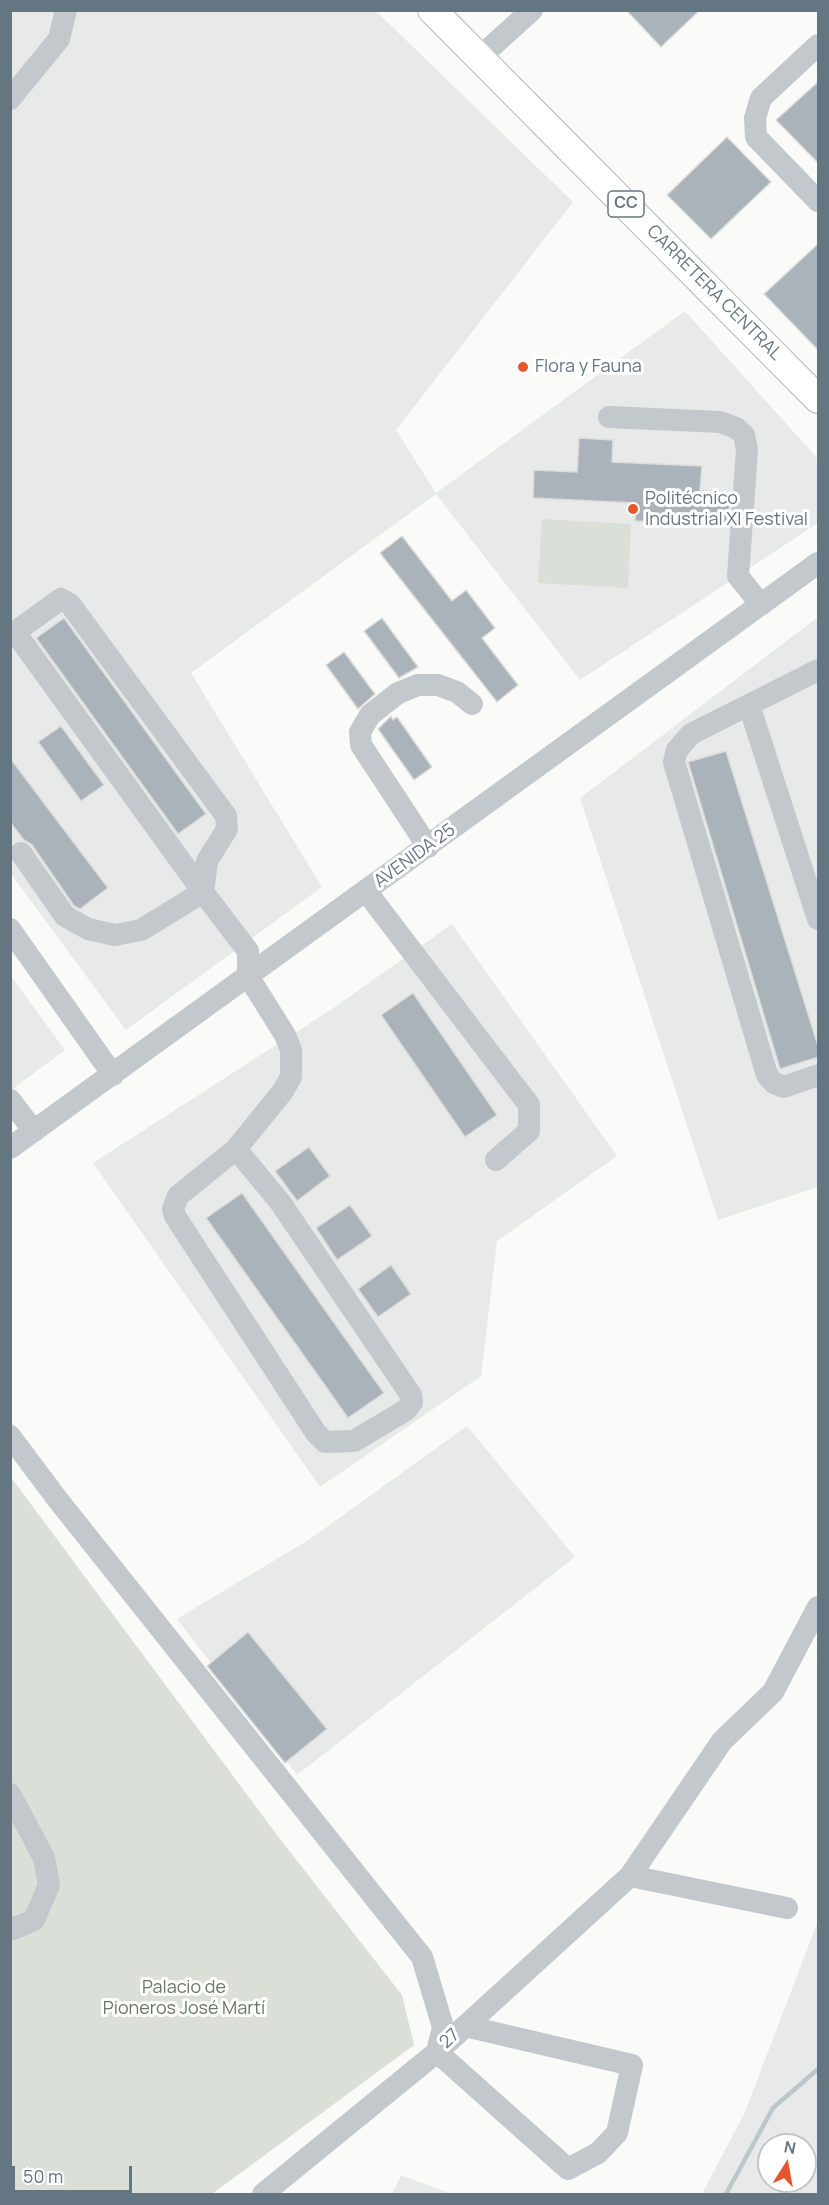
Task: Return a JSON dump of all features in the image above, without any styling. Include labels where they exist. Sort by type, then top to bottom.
[{"type":"main road","name":"CARRETERA CENTRAL","points":[[432,10],[819,399]]},
{"type":"street","points":[[10,99],[59,39],[66,10]]},
{"type":"street","points":[[480,57],[532,10]]},
{"type":"street","points":[[818,46],[761,98],[755,118],[756,137],[819,201]]},
{"type":"street","points":[[609,417],[720,422],[736,428],[744,435],[747,450],[738,576],[761,605]]},
{"type":"street","name":"AVENIDA 25","points":[[10,1148],[819,563]]},
{"type":"street","points":[[203,892],[207,861],[227,829],[226,816],[70,604],[61,599],[15,632],[203,892],[248,951],[249,976],[285,1035],[292,1065],[291,1077],[283,1091],[236,1149],[178,1196],[173,1209],[316,1433],[325,1442],[354,1441],[406,1410],[412,1402],[411,1395],[280,1202],[236,1149]]},
{"type":"street","points":[[819,670],[691,734],[677,750],[674,762],[767,1075],[774,1083],[784,1087],[819,1075]]},
{"type":"street","points":[[428,847],[361,745],[360,732],[370,715],[398,693],[418,685],[438,685],[457,692],[472,704]]},
{"type":"street","points":[[749,705],[819,919]]},
{"type":"street","points":[[21,853],[65,916],[88,929],[115,935],[141,930],[203,892]]},
{"type":"street","points":[[366,891],[529,1105],[529,1131],[496,1160]]},
{"type":"street","points":[[10,930],[113,1075]]},
{"type":"street","points":[[10,1100],[34,1131]]},
{"type":"street","points":[[10,1436],[58,1500],[422,1957],[443,2027],[437,2052],[568,2169],[598,2153],[617,2133],[632,2064],[465,2026]]},
{"type":"street","name":"27","points":[[264,2194],[437,2052],[630,1876],[722,1741],[773,1692],[819,1607]]},
{"type":"street","points":[[10,1794],[44,1858],[49,1885],[34,1920],[10,1930]]},
{"type":"street","points":[[630,1876],[787,1908]]},
{"type":"shaded area","points":[[11,11],[376,11],[573,202],[396,430],[436,493],[685,311],[818,459],[818,523],[580,680],[436,494],[191,673],[322,887],[126,1030],[11,874]]},
{"type":"shaded area","points":[[818,617],[818,1187],[718,1220],[580,798]]},
{"type":"shaded area","points":[[452,924],[617,1156],[497,1241],[481,1376],[320,1487],[93,1163],[332,1009]]},
{"type":"shaded area","points":[[10,975],[65,1050],[11,1090],[10,1090]]},
{"type":"shaded area","points":[[467,1426],[575,1557],[297,1775],[177,1619],[310,1539]]},
{"type":"shaded area","points":[[818,1921],[818,2194],[702,2194],[745,2112]]},
{"type":"shaded area","points":[[401,2175],[451,2194],[392,2194]]},
{"type":"green space","points":[[542,519],[631,524],[628,588],[538,583]]},
{"type":"green space","name":"Palacio de Pioneros José Martí","points":[[10,1476],[280,1839],[402,1995],[414,2045],[212,2194],[11,2194]]},
{"type":"building","points":[[626,10],[700,10],[661,47]]},
{"type":"building","points":[[819,81],[819,164],[776,120]]},
{"type":"building","points":[[727,137],[771,182],[711,239],[667,195]]},
{"type":"building","points":[[819,243],[819,351],[764,294]]},
{"type":"building","points":[[579,438],[613,440],[612,462],[702,466],[700,491],[719,491],[719,499],[730,500],[728,525],[635,521],[636,503],[533,498],[534,470],[577,472]]},
{"type":"building","points":[[402,536],[452,601],[466,590],[495,628],[482,638],[518,685],[497,702],[380,553]]},
{"type":"building","points":[[64,618],[206,814],[178,834],[36,638]]},
{"type":"building","points":[[382,618],[418,667],[399,678],[364,631]]},
{"type":"building","points":[[344,652],[375,694],[358,709],[326,665]]},
{"type":"building","points":[[391,716],[393,720],[397,717],[432,767],[414,780],[378,729]]},
{"type":"building","points":[[61,726],[104,785],[81,801],[38,742]]},
{"type":"building","points":[[726,751],[819,1049],[819,1057],[780,1069],[688,762]]},
{"type":"building","points":[[10,758],[108,888],[80,909],[74,906],[32,845],[24,840],[10,822]]},
{"type":"building","points":[[413,993],[497,1115],[465,1137],[381,1015]]},
{"type":"building","points":[[309,1147],[330,1176],[297,1201],[275,1171]]},
{"type":"building","points":[[242,1193],[384,1393],[348,1418],[206,1218]]},
{"type":"building","points":[[350,1205],[372,1236],[337,1260],[316,1228]]},
{"type":"building","points":[[391,1265],[411,1294],[378,1317],[358,1289]]},
{"type":"building","points":[[248,1632],[327,1729],[285,1763],[207,1666]]},
{"type":"waterway","points":[[726,2194],[773,2108],[818,2069]]},
{"type":"place","name":"Flora y Fauna","points":[[523,367]]},
{"type":"place","name":"Politécnico Industrial XI Festival","points":[[633,509]]}]
